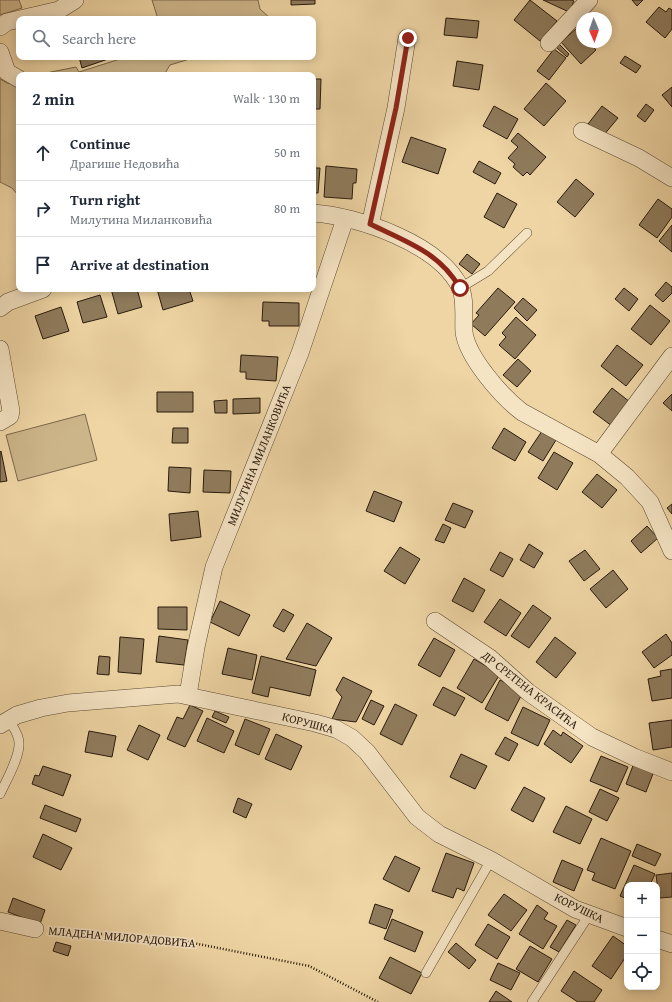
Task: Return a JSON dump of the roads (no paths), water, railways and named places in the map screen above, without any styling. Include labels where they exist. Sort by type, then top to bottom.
[{"type":"street","points":[[33,16],[59,10],[75,0]]},
{"type":"street","points":[[549,43],[589,0]]},
{"type":"street","points":[[0,27],[7,22],[16,20]]},
{"type":"street","points":[[370,224],[396,108],[408,38]]},
{"type":"street","points":[[0,52],[7,72],[16,77]]},
{"type":"street","points":[[582,131],[639,158],[672,178]]},
{"type":"street","points":[[316,214],[370,224],[433,256],[452,275],[460,288],[467,343],[488,379],[510,403],[522,412],[599,454],[627,477],[650,502],[672,550]]},
{"type":"street","name":"МИЛУТИНА МИЛАНКОВИЋА","points":[[188,696],[196,647],[214,567],[300,353],[345,219]]},
{"type":"street","points":[[0,308],[8,302],[35,292]]},
{"type":"street","points":[[0,349],[11,411],[10,416],[0,422]]},
{"type":"street","points":[[599,454],[672,356]]},
{"type":"street","name":"ДР СРЕТЕНА КРАСИЋА","points":[[435,621],[490,658],[528,692],[592,737],[634,757],[672,772]]},
{"type":"street","name":"КОРУШКА","points":[[4,722],[17,715],[41,708],[68,704],[178,694],[308,721],[336,729],[352,738],[367,752],[425,825],[439,834],[492,860],[589,916],[624,927]]},
{"type":"street","name":"МЛАДЕНА МИЛОРАДОВИЋА","points":[[0,920],[35,929]]},
{"type":"street","points":[[660,940],[672,944]]},
{"type":"lane","points":[[460,288],[488,270],[527,233]]},
{"type":"lane","points":[[0,794],[18,751],[18,737],[4,722]]},
{"type":"lane","points":[[426,974],[492,860]]},
{"type":"lane","points":[[532,1002],[589,916]]}]
